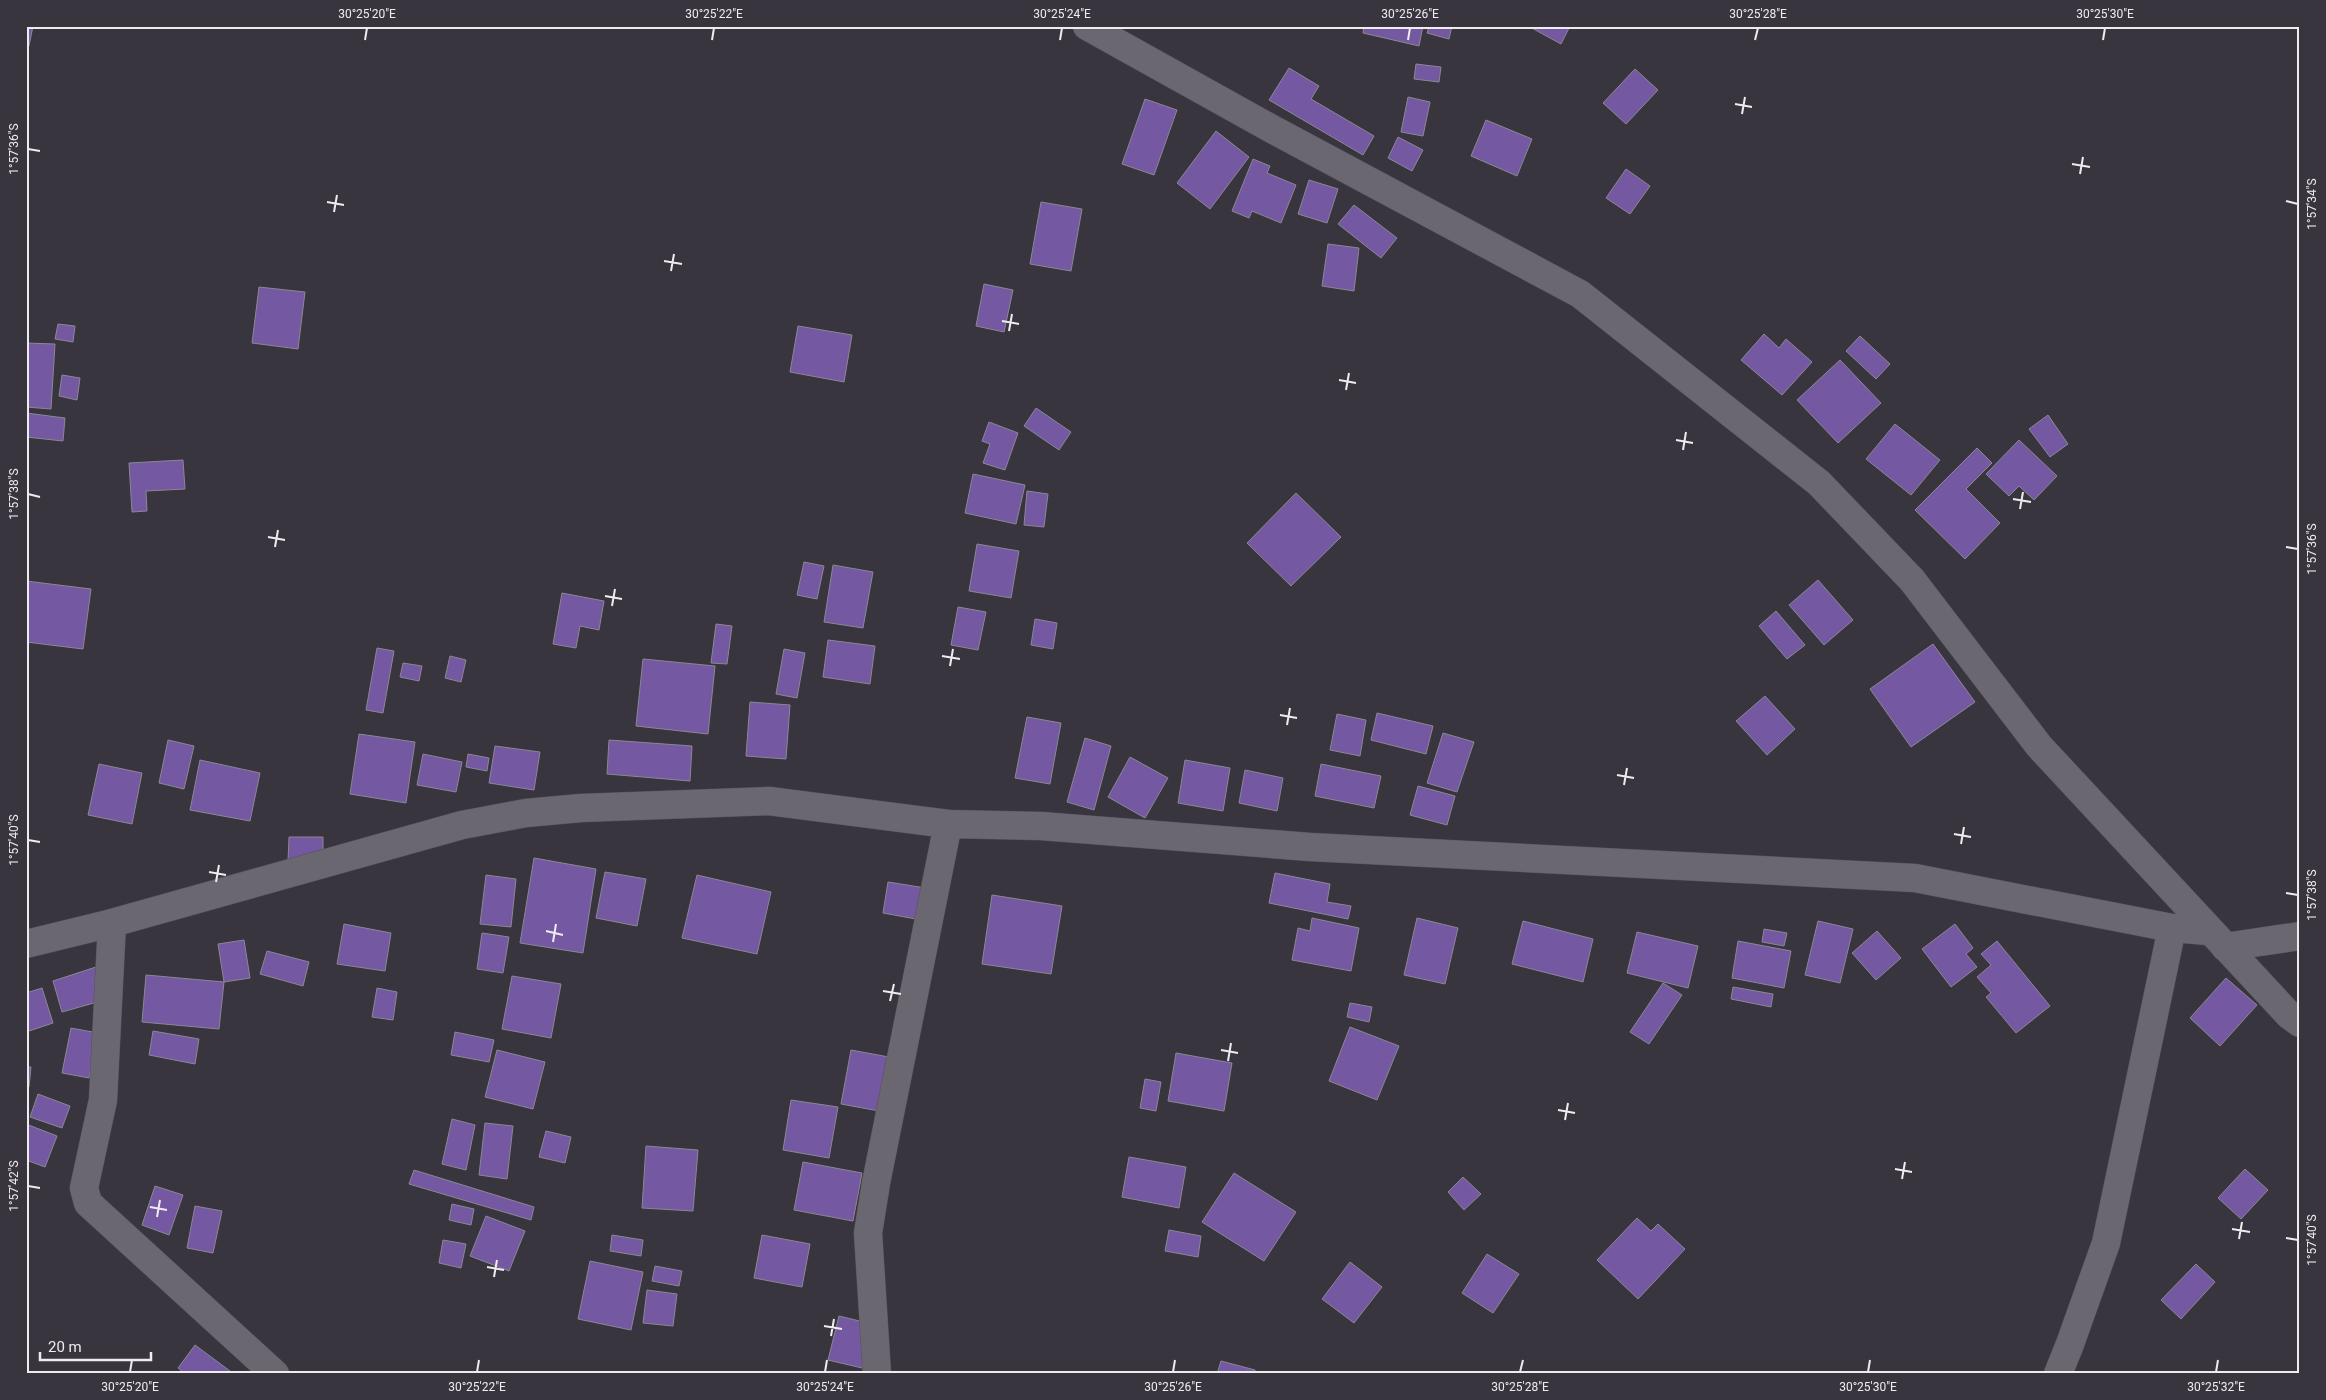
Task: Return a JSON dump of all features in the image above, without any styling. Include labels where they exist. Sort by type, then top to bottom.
[{"type":"street","points":[[1087,26],[1272,129],[1580,294],[1818,483],[1912,580],[2039,746],[2288,1015],[2300,1023]]},
{"type":"street","points":[[26,944],[112,923],[462,825],[526,813],[581,808],[769,801],[948,824],[1041,826],[1310,846],[1915,878],[2172,928],[2217,939],[2300,936]]},
{"type":"street","points":[[877,1374],[868,1233],[876,1183],[948,824]]},
{"type":"street","points":[[112,923],[103,1100],[84,1188],[88,1203],[275,1374]]},
{"type":"street","points":[[2058,1374],[2106,1242],[2172,928]]},
{"type":"building","points":[[26,26],[33,26],[29,46],[26,45]]},
{"type":"building","points":[[1364,26],[1423,26],[1419,46],[1363,33]]},
{"type":"building","points":[[1429,26],[1452,26],[1449,39],[1427,33]]},
{"type":"building","points":[[1528,26],[1570,26],[1561,44]]},
{"type":"building","points":[[1416,64],[1441,67],[1439,82],[1414,79]]},
{"type":"building","points":[[1289,68],[1319,86],[1311,99],[1374,136],[1363,155],[1269,100]]},
{"type":"building","points":[[1635,69],[1658,90],[1626,124],[1603,103]]},
{"type":"building","points":[[1408,97],[1430,102],[1423,136],[1401,132]]},
{"type":"building","points":[[1145,99],[1177,110],[1154,175],[1122,164]]},
{"type":"building","points":[[1486,120],[1532,139],[1517,176],[1471,156]]},
{"type":"building","points":[[1216,131],[1249,157],[1210,209],[1177,183]]},
{"type":"building","points":[[1398,137],[1423,150],[1412,171],[1388,158]]},
{"type":"building","points":[[1253,159],[1270,166],[1267,173],[1296,185],[1281,223],[1252,211],[1249,218],[1232,211]]},
{"type":"building","points":[[1626,169],[1650,186],[1630,214],[1606,198]]},
{"type":"building","points":[[1309,180],[1338,189],[1327,223],[1298,214]]},
{"type":"building","points":[[1041,202],[1082,209],[1071,271],[1030,264]]},
{"type":"building","points":[[1354,205],[1397,238],[1381,258],[1338,224]]},
{"type":"building","points":[[1328,244],[1359,248],[1354,291],[1322,286]]},
{"type":"building","points":[[984,284],[1013,290],[1004,332],[976,326]]},
{"type":"building","points":[[259,287],[305,292],[298,349],[252,343]]},
{"type":"building","points":[[58,324],[75,326],[73,342],[55,339]]},
{"type":"building","points":[[798,326],[852,335],[844,382],[790,372]]},
{"type":"building","points":[[1764,334],[1779,348],[1786,339],[1812,362],[1782,395],[1741,360]]},
{"type":"building","points":[[1860,336],[1890,364],[1876,379],[1846,351]]},
{"type":"building","points":[[26,343],[55,344],[51,409],[26,407]]},
{"type":"building","points":[[1840,360],[1881,403],[1838,443],[1797,400]]},
{"type":"building","points":[[62,375],[80,378],[77,400],[59,396]]},
{"type":"building","points":[[1036,408],[1071,432],[1059,450],[1024,426]]},
{"type":"building","points":[[26,413],[65,418],[63,441],[26,437]]},
{"type":"building","points":[[2048,415],[2068,444],[2050,457],[2029,429]]},
{"type":"building","points":[[989,422],[1018,433],[1005,470],[983,463],[990,444],[982,441]]},
{"type":"building","points":[[1895,424],[1940,460],[1911,495],[1866,459]]},
{"type":"building","points":[[2019,440],[2057,476],[2034,500],[2019,486],[2009,496],[1986,474]]},
{"type":"building","points":[[1977,448],[1992,463],[1966,489],[2000,523],[1965,559],[1915,510]]},
{"type":"building","points":[[183,460],[185,489],[146,491],[147,511],[132,512],[129,463]]},
{"type":"building","points":[[973,474],[1025,485],[1016,524],[965,513]]},
{"type":"building","points":[[1027,491],[1048,494],[1044,527],[1024,525]]},
{"type":"building","points":[[1296,493],[1341,537],[1291,586],[1247,543]]},
{"type":"building","points":[[977,544],[1019,551],[1011,598],[969,591]]},
{"type":"building","points":[[804,562],[824,566],[817,599],[797,595]]},
{"type":"building","points":[[833,565],[873,572],[863,628],[824,622]]},
{"type":"building","points":[[1818,580],[1853,620],[1824,645],[1789,605]]},
{"type":"building","points":[[26,581],[91,589],[83,649],[26,642]]},
{"type":"building","points":[[562,593],[604,601],[599,630],[580,626],[576,648],[553,644]]},
{"type":"building","points":[[958,607],[986,612],[978,650],[951,645]]},
{"type":"building","points":[[1776,611],[1805,645],[1787,659],[1759,626]]},
{"type":"building","points":[[1035,619],[1057,623],[1053,649],[1031,645]]},
{"type":"building","points":[[716,624],[732,626],[727,664],[711,663]]},
{"type":"building","points":[[828,640],[875,646],[870,684],[823,677]]},
{"type":"building","points":[[1933,644],[1975,702],[1911,747],[1870,689]]},
{"type":"building","points":[[377,648],[394,651],[383,713],[366,710]]},
{"type":"building","points":[[784,649],[805,653],[797,698],[776,694]]},
{"type":"building","points":[[450,656],[466,660],[461,682],[445,678]]},
{"type":"building","points":[[643,659],[715,666],[708,734],[636,726]]},
{"type":"building","points":[[403,663],[422,666],[419,681],[400,677]]},
{"type":"building","points":[[1765,696],[1795,729],[1767,755],[1736,721]]},
{"type":"building","points":[[750,702],[790,705],[786,759],[746,756]]},
{"type":"building","points":[[1377,713],[1433,726],[1426,754],[1371,740]]},
{"type":"building","points":[[1337,714],[1366,720],[1360,756],[1330,750]]},
{"type":"building","points":[[1027,717],[1061,723],[1050,784],[1015,778]]},
{"type":"building","points":[[1443,733],[1474,742],[1457,792],[1427,783]]},
{"type":"building","points":[[359,734],[415,742],[406,803],[350,794]]},
{"type":"building","points":[[1085,738],[1111,746],[1094,810],[1067,802]]},
{"type":"building","points":[[168,740],[194,746],[184,789],[159,783]]},
{"type":"building","points":[[609,740],[692,746],[690,781],[607,774]]},
{"type":"building","points":[[495,746],[540,752],[534,790],[489,783]]},
{"type":"building","points":[[423,754],[462,762],[456,792],[417,785]]},
{"type":"building","points":[[468,754],[489,758],[487,771],[466,767]]},
{"type":"building","points":[[1130,757],[1168,778],[1145,818],[1108,797]]},
{"type":"building","points":[[200,760],[260,773],[250,821],[190,810]]},
{"type":"building","points":[[1185,760],[1230,768],[1223,811],[1178,803]]},
{"type":"building","points":[[99,764],[142,773],[132,824],[88,815]]},
{"type":"building","points":[[1321,764],[1381,776],[1374,808],[1315,796]]},
{"type":"building","points":[[1245,770],[1283,778],[1277,811],[1239,803]]},
{"type":"building","points":[[1418,786],[1455,796],[1447,825],[1410,815]]},
{"type":"building","points":[[289,837],[323,837],[323,862],[288,861]]},
{"type":"building","points":[[534,858],[596,869],[583,953],[520,943]]},
{"type":"building","points":[[605,872],[646,879],[637,926],[596,918]]},
{"type":"building","points":[[1275,873],[1330,884],[1327,902],[1351,906],[1348,919],[1269,903]]},
{"type":"building","points":[[486,875],[516,879],[511,927],[480,924]]},
{"type":"building","points":[[697,875],[771,892],[757,954],[682,938]]},
{"type":"building","points":[[888,882],[932,889],[927,921],[883,913]]},
{"type":"building","points":[[992,895],[1062,906],[1051,974],[982,964]]},
{"type":"building","points":[[1312,918],[1359,928],[1351,971],[1292,960],[1298,928],[1310,931]]},
{"type":"building","points":[[1417,918],[1458,928],[1445,984],[1404,975]]},
{"type":"building","points":[[1523,921],[1593,939],[1583,982],[1512,964]]},
{"type":"building","points":[[1818,921],[1853,929],[1840,983],[1805,975]]},
{"type":"building","points":[[344,924],[391,933],[385,971],[337,964]]},
{"type":"building","points":[[1955,924],[1973,948],[1966,954],[1977,967],[1951,987],[1922,949]]},
{"type":"building","points":[[1764,929],[1787,933],[1784,946],[1762,942]]},
{"type":"building","points":[[1877,931],[1901,958],[1876,980],[1852,953]]},
{"type":"building","points":[[1637,932],[1698,946],[1688,988],[1627,973]]},
{"type":"building","points":[[482,933],[509,937],[503,973],[477,969]]},
{"type":"building","points":[[244,940],[250,978],[224,982],[218,944]]},
{"type":"building","points":[[1738,941],[1791,951],[1784,988],[1732,978]]},
{"type":"building","points":[[1997,941],[2050,1006],[2016,1033],[1986,997],[1991,993],[1977,977],[1991,965],[1981,954]]},
{"type":"building","points":[[267,951],[309,962],[303,986],[260,974]]},
{"type":"building","points":[[99,966],[108,999],[62,1012],[53,981]]},
{"type":"building","points":[[146,975],[224,982],[219,1029],[142,1022]]},
{"type":"building","points":[[512,976],[561,984],[551,1038],[502,1029]]},
{"type":"building","points":[[2226,978],[2257,1005],[2220,1046],[2190,1018]]},
{"type":"building","points":[[1663,983],[1682,995],[1649,1044],[1630,1032]]},
{"type":"building","points":[[1733,987],[1773,994],[1771,1007],[1731,999]]},
{"type":"building","points":[[42,988],[53,1023],[26,1032],[26,993]]},
{"type":"building","points":[[377,988],[397,992],[393,1020],[372,1017]]},
{"type":"building","points":[[1350,1003],[1372,1007],[1369,1022],[1347,1017]]},
{"type":"building","points":[[1350,1027],[1399,1046],[1377,1100],[1329,1081]]},
{"type":"building","points":[[71,1028],[98,1033],[89,1078],[62,1073]]},
{"type":"building","points":[[153,1031],[199,1039],[195,1064],[149,1055]]},
{"type":"building","points":[[455,1032],[494,1040],[489,1062],[451,1055]]},
{"type":"building","points":[[497,1050],[545,1062],[533,1109],[485,1097]]},
{"type":"building","points":[[851,1050],[889,1057],[879,1111],[841,1104]]},
{"type":"building","points":[[1176,1053],[1232,1063],[1224,1111],[1168,1101]]},
{"type":"building","points":[[26,1067],[31,1067],[29,1087],[26,1087]]},
{"type":"building","points":[[1145,1079],[1161,1082],[1156,1111],[1140,1108]]},
{"type":"building","points":[[38,1094],[70,1106],[62,1128],[30,1117]]},
{"type":"building","points":[[791,1100],[838,1107],[829,1158],[783,1150]]},
{"type":"building","points":[[452,1119],[475,1125],[466,1170],[442,1164]]},
{"type":"building","points":[[485,1123],[513,1126],[507,1179],[479,1175]]},
{"type":"building","points":[[26,1124],[57,1136],[45,1167],[26,1160]]},
{"type":"building","points":[[546,1131],[571,1137],[565,1163],[539,1157]]},
{"type":"building","points":[[646,1146],[698,1150],[693,1211],[642,1208]]},
{"type":"building","points":[[1129,1157],[1186,1167],[1179,1208],[1122,1197]]},
{"type":"building","points":[[803,1162],[862,1173],[853,1221],[794,1210]]},
{"type":"building","points":[[2245,1169],[2268,1190],[2241,1219],[2218,1198]]},
{"type":"building","points":[[414,1170],[534,1207],[531,1220],[409,1184]]},
{"type":"building","points":[[1234,1173],[1296,1212],[1264,1261],[1202,1222]]},
{"type":"building","points":[[1463,1177],[1481,1194],[1464,1210],[1448,1192]]},
{"type":"building","points":[[155,1186],[183,1195],[169,1235],[142,1225]]},
{"type":"building","points":[[452,1204],[474,1209],[471,1225],[449,1220]]},
{"type":"building","points":[[195,1206],[222,1211],[213,1253],[187,1248]]},
{"type":"building","points":[[486,1216],[525,1231],[509,1271],[470,1256]]},
{"type":"building","points":[[1637,1218],[1651,1231],[1658,1224],[1685,1249],[1638,1299],[1597,1260]]},
{"type":"building","points":[[1169,1230],[1201,1236],[1198,1257],[1165,1251]]},
{"type":"building","points":[[612,1235],[643,1240],[641,1256],[610,1251]]},
{"type":"building","points":[[762,1235],[810,1244],[802,1287],[754,1278]]},
{"type":"building","points":[[443,1240],[466,1244],[461,1268],[439,1263]]},
{"type":"building","points":[[1487,1254],[1519,1274],[1493,1313],[1462,1293]]},
{"type":"building","points":[[590,1261],[643,1272],[631,1330],[578,1319]]},
{"type":"building","points":[[1350,1262],[1382,1287],[1354,1323],[1322,1299]]},
{"type":"building","points":[[2196,1264],[2215,1282],[2181,1319],[2161,1300]]},
{"type":"building","points":[[655,1266],[682,1271],[679,1286],[652,1281]]},
{"type":"building","points":[[647,1290],[677,1294],[673,1326],[643,1323]]},
{"type":"building","points":[[839,1316],[872,1324],[862,1368],[828,1360]]},
{"type":"building","points":[[195,1345],[230,1371],[228,1374],[185,1374],[178,1368]]},
{"type":"building","points":[[1221,1361],[1255,1370],[1254,1374],[1217,1374]]}]
